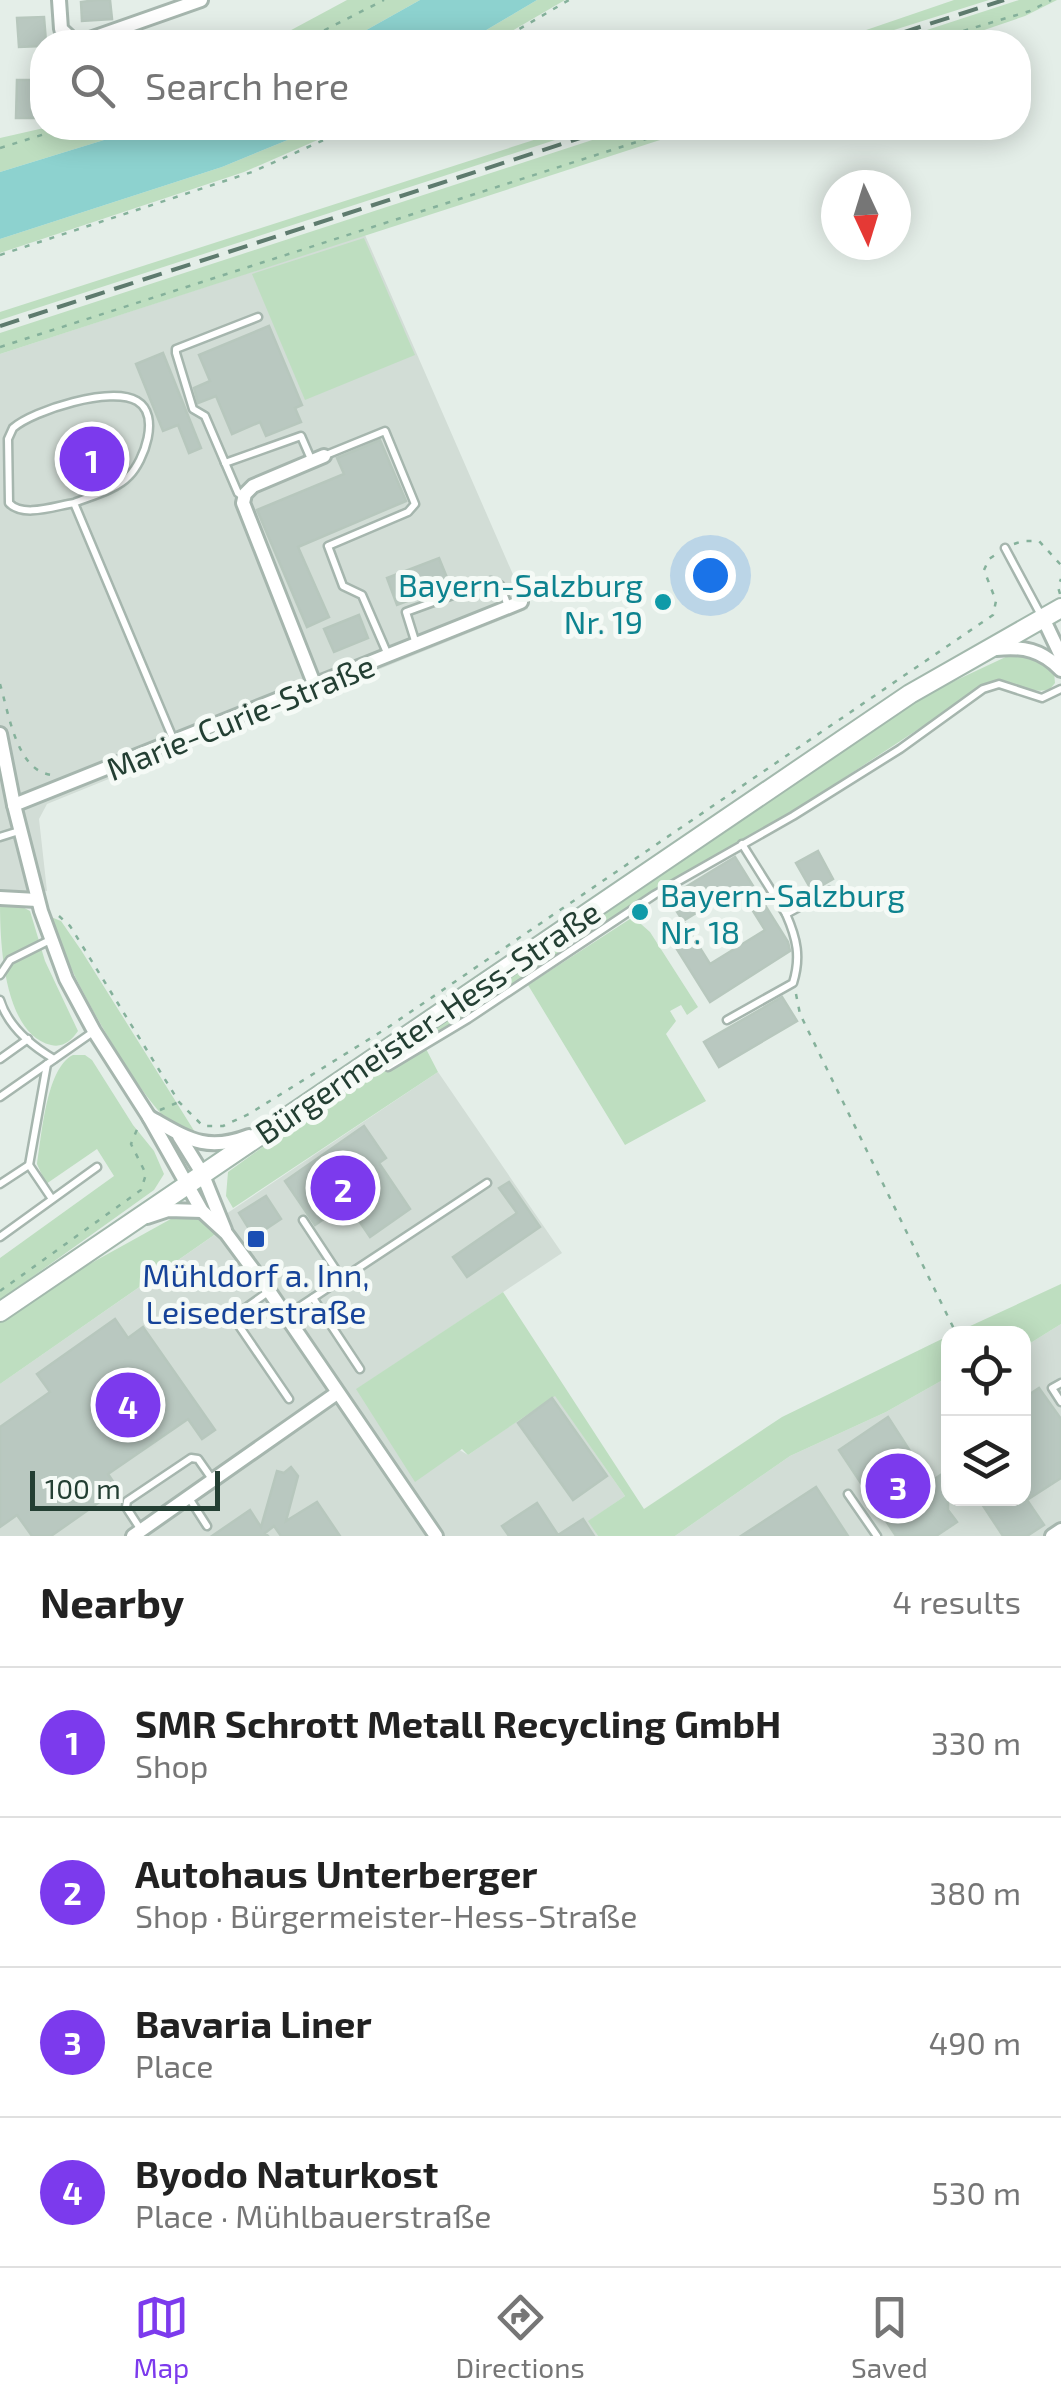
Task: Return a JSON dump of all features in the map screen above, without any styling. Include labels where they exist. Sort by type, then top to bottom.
[{"type":"main road","name":"Bürgermeister-Hess-Straße","points":[[0,1312],[894,704],[1061,608]]},
{"type":"street","points":[[60,0],[62,30]]},
{"type":"street","points":[[115,30],[200,0]]},
{"type":"street","points":[[314,686],[245,514],[244,498],[253,486],[318,458]]},
{"type":"street","name":"Marie-Curie-Straße","points":[[14,805],[515,605]]},
{"type":"street","points":[[1043,618],[1061,656]]},
{"type":"street","points":[[984,650],[1032,650],[1048,657],[1061,670]]},
{"type":"street","points":[[1,740],[39,906],[66,979],[94,1031],[149,1116],[202,1211],[226,1232],[270,1291],[436,1536]]},
{"type":"street","points":[[0,898],[39,906]]},
{"type":"street","points":[[149,1116],[190,1140],[214,1145],[267,1129]]},
{"type":"street","points":[[177,1132],[202,1173],[226,1232]]},
{"type":"street","points":[[131,1222],[168,1210],[202,1211]]},
{"type":"street","points":[[138,1533],[337,1393]]},
{"type":"street","points":[[1052,1536],[1061,1530]]},
{"type":"lane","points":[[244,498],[238,493],[205,416],[193,409],[176,348],[258,317]]},
{"type":"lane","points":[[111,395],[138,401],[148,414],[146,449],[129,476],[74,503],[14,509],[9,502],[8,439],[13,428],[71,403],[111,395]]},
{"type":"lane","points":[[225,464],[301,436],[318,458],[385,430],[415,504],[408,512],[328,546],[343,586],[362,595],[388,656]]},
{"type":"lane","points":[[74,503],[175,742]]},
{"type":"lane","points":[[1005,548],[1043,618]]},
{"type":"lane","points":[[416,645],[406,612],[490,580],[500,585],[515,605]]},
{"type":"lane","points":[[388,1067],[468,1019],[654,895],[900,750],[983,690],[999,684],[1042,698],[1061,689]]},
{"type":"lane","points":[[0,837],[21,831]]},
{"type":"lane","points":[[726,1020],[793,983],[800,962],[786,914],[742,844]]},
{"type":"lane","points":[[786,914],[829,891]]},
{"type":"lane","points":[[0,973],[10,960],[51,940]]},
{"type":"lane","points":[[0,1000],[2,1014],[50,1062]]},
{"type":"lane","points":[[0,1098],[94,1031]]},
{"type":"lane","points":[[0,1059],[28,1039]]},
{"type":"lane","points":[[0,1184],[29,1164],[50,1062]]},
{"type":"lane","points":[[29,1164],[52,1199]]},
{"type":"lane","points":[[0,1237],[97,1167]]},
{"type":"lane","points":[[286,1316],[487,1183]]},
{"type":"lane","points":[[302,1220],[342,1279]]},
{"type":"lane","points":[[270,1291],[234,1317],[288,1400]]},
{"type":"lane","points":[[313,1298],[360,1369]]},
{"type":"lane","points":[[1061,1382],[1052,1388],[1061,1402]]},
{"type":"lane","points":[[138,1533],[126,1507],[128,1500],[191,1458],[198,1459],[213,1480]]},
{"type":"lane","points":[[848,1494],[877,1536]]},
{"type":"lane","points":[[188,1497],[208,1526]]},
{"type":"path","points":[[325,30],[384,0]]},
{"type":"path","points":[[518,30],[569,0]]},
{"type":"path","points":[[965,30],[1051,0]]},
{"type":"path","points":[[0,148],[30,139]]},
{"type":"path","points":[[0,254],[252,172],[324,140]]},
{"type":"path","points":[[0,347],[643,140]]},
{"type":"path","points":[[1061,578],[1061,596]]},
{"type":"path","points":[[39,906],[70,926],[179,1102],[203,1126],[234,1122],[387,1028],[994,615]]},
{"type":"path","points":[[0,684],[28,763],[38,772],[60,775]]},
{"type":"path","points":[[793,983],[800,1014],[952,1326]]},
{"type":"path","points":[[0,1291],[141,1190],[146,1174],[132,1150],[131,1139],[149,1116],[179,1102]]},
{"type":"shaded area","points":[[365,235],[528,609],[47,804],[39,819],[47,891],[0,894],[0,354]]},
{"type":"shaded area","points":[[438,1072],[562,1253],[357,1389],[468,1455],[555,1395],[625,1496],[589,1521],[598,1536],[0,1536],[0,1384],[223,1229],[217,1220]]},
{"type":"shaded area","points":[[1061,1324],[1061,1536],[675,1536],[790,1456],[886,1412],[941,1381],[941,1506],[1031,1506],[1031,1343]]},
{"type":"green space","points":[[347,0],[420,0],[366,30],[291,30]]},
{"type":"green space","points":[[537,0],[565,0],[514,30],[486,30]]},
{"type":"green space","points":[[954,0],[989,0],[894,30],[866,30]]},
{"type":"green space","points":[[1019,0],[1057,0],[984,30],[927,30]]},
{"type":"green space","points":[[30,131],[30,140],[104,140],[0,172],[0,138]]},
{"type":"green space","points":[[288,140],[317,140],[244,172],[0,253],[0,239],[222,167]]},
{"type":"green space","points":[[534,140],[555,140],[0,320],[0,312]]},
{"type":"green space","points":[[592,140],[660,140],[0,354],[0,333]]},
{"type":"green space","points":[[364,238],[415,355],[305,400],[252,274]]},
{"type":"green space","points":[[1012,654],[1039,657],[1054,672],[1055,683],[1042,691],[990,682],[797,809],[646,895],[524,980],[423,1043],[438,1072],[233,1208],[226,1196],[228,1172],[377,1064],[929,693]]},
{"type":"green space","points":[[0,903],[17,904],[30,911],[45,961],[78,1031],[63,1044],[51,1045],[35,1037],[14,1005],[3,962]]},
{"type":"green space","points":[[51,917],[61,921],[81,950],[198,1137],[170,1122],[120,1057],[69,963]]},
{"type":"green space","points":[[633,917],[650,932],[698,1007],[687,1015],[681,1005],[670,1011],[676,1021],[666,1034],[706,1101],[625,1145],[528,985]]},
{"type":"green space","points":[[73,1055],[85,1055],[92,1060],[154,1151],[164,1174],[154,1190],[0,1300],[0,1258],[114,1176],[97,1149],[46,1184],[37,1164],[51,1088],[64,1062]]},
{"type":"green space","points":[[178,1215],[195,1216],[217,1233],[0,1384],[0,1323],[77,1271]]},
{"type":"green space","points":[[1061,1284],[1061,1324],[1031,1343],[1031,1326],[970,1326]]},
{"type":"green space","points":[[503,1292],[644,1509],[782,1417],[941,1339],[941,1381],[886,1412],[790,1456],[675,1536],[598,1536],[588,1521],[625,1496],[555,1396],[468,1455],[462,1449],[415,1482],[356,1389]]},
{"type":"water","points":[[420,0],[537,0],[486,30],[366,30]]},
{"type":"water","points":[[104,140],[288,140],[222,167],[0,239],[0,172]]},
{"type":"building","points":[[110,0],[112,19],[82,21],[81,2]]},
{"type":"building","points":[[44,17],[45,30],[30,30],[30,47],[19,47],[17,18]]},
{"type":"building","points":[[17,80],[30,80],[30,118],[16,118]]},
{"type":"building","points":[[269,326],[302,405],[295,408],[301,422],[266,436],[260,422],[232,434],[216,396],[198,403],[194,388],[210,381],[199,355]]},
{"type":"building","points":[[163,353],[201,448],[189,453],[178,425],[163,431],[136,364]]},
{"type":"building","points":[[380,440],[406,501],[298,547],[329,617],[307,627],[257,510],[344,474],[337,458]]},
{"type":"building","points":[[439,558],[450,585],[397,605],[387,578]]},
{"type":"building","points":[[359,615],[368,638],[334,652],[324,629]]},
{"type":"building","points":[[818,851],[833,879],[812,891],[796,863]]},
{"type":"building","points":[[735,857],[790,951],[710,1002],[668,935],[685,924],[710,964],[765,930],[738,887],[683,921],[668,898]]},
{"type":"building","points":[[782,997],[797,1021],[719,1067],[704,1042]]},
{"type":"building","points":[[364,1126],[386,1158],[379,1163],[410,1209],[370,1237],[347,1203],[315,1225],[285,1181]]},
{"type":"building","points":[[509,1182],[540,1227],[467,1277],[453,1257],[517,1213],[499,1188]]},
{"type":"building","points":[[266,1196],[281,1219],[254,1237],[239,1213]]},
{"type":"building","points":[[115,1319],[128,1338],[143,1327],[215,1430],[202,1439],[188,1419],[108,1474],[118,1489],[51,1536],[32,1536],[17,1515],[0,1527],[0,1427],[50,1392],[37,1374]]},
{"type":"building","points":[[1039,1388],[1061,1419],[1061,1478],[1031,1497],[1031,1416],[1031,1393]]},
{"type":"building","points":[[552,1398],[607,1476],[573,1500],[518,1423]]},
{"type":"building","points":[[888,1417],[930,1482],[941,1475],[941,1506],[948,1506],[957,1522],[936,1536],[896,1536],[839,1450]]},
{"type":"building","points":[[291,1467],[298,1476],[286,1521],[317,1502],[340,1536],[281,1536],[274,1526],[265,1533],[268,1536],[212,1536],[250,1510],[261,1527],[277,1471],[284,1473]]},
{"type":"building","points":[[816,1487],[848,1536],[741,1536]]},
{"type":"building","points":[[537,1503],[558,1535],[583,1519],[594,1536],[509,1536],[502,1526]]},
{"type":"building","points":[[983,1506],[1031,1506],[1044,1525],[1027,1536],[1003,1536]]},
{"type":"railway","points":[[910,30],[1004,0]]},
{"type":"railway","points":[[0,326],[574,140]]},
{"type":"place","name":"SMR Schrott Metall Recycling GmbH","points":[[92,459]]},
{"type":"place","name":"Bayern-Salzburg Nr. 19","points":[[663,602]]},
{"type":"place","name":"Bayern-Salzburg Nr. 18","points":[[640,912]]},
{"type":"place","name":"Autohaus Unterberger","points":[[343,1188]]},
{"type":"place","name":"Mühldorf a. Inn, Leisederstraße","points":[[256,1239]]},
{"type":"place","name":"Byodo Naturkost","points":[[128,1405]]},
{"type":"place","name":"Bavaria Liner","points":[[898,1486]]}]
